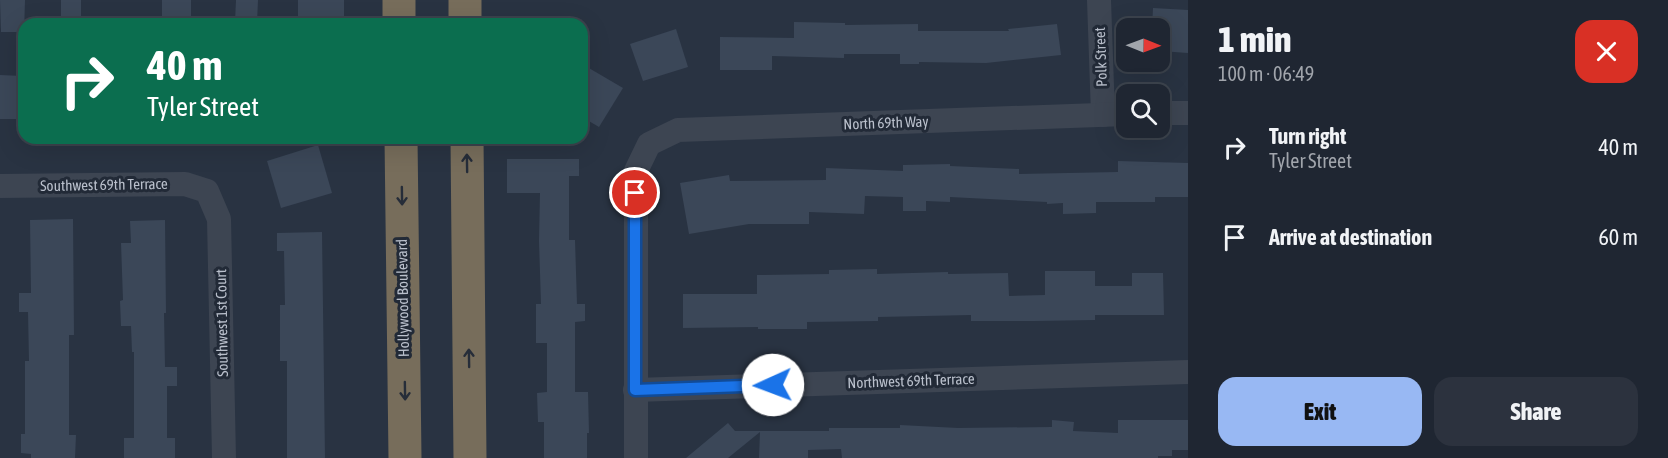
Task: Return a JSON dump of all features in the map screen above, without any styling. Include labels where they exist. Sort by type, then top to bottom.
[{"type":"highway","points":[[399,0],[399,18]]},
{"type":"highway","points":[[465,0],[465,18]]},
{"type":"highway","name":"Hollywood Boulevard","points":[[401,144],[405,458]]},
{"type":"highway","points":[[467,144],[470,458]]},
{"type":"street","name":"Polk Street","points":[[1099,0],[1102,115]]},
{"type":"street","points":[[1170,113],[1188,112]]},
{"type":"street","name":"North 69th Way","points":[[635,390],[636,171],[649,144],[678,130],[1116,114]]},
{"type":"street","name":"Southwest 69th Terrace","points":[[0,186],[185,184],[207,191]]},
{"type":"street","name":"Southwest 1st Court","points":[[207,191],[219,219],[224,458]]},
{"type":"street","name":"Northwest 69th Terrace","points":[[635,390],[1188,372]]},
{"type":"street","points":[[635,390],[636,458]]},
{"type":"building","points":[[0,0],[25,0],[24,18],[18,18],[18,32],[1,32]]},
{"type":"building","points":[[61,0],[81,0],[81,18],[61,18]]},
{"type":"building","points":[[162,0],[191,0],[191,18],[162,18]]},
{"type":"building","points":[[236,0],[258,0],[257,18],[235,18]]},
{"type":"building","points":[[298,0],[344,0],[344,18],[298,18]]},
{"type":"building","points":[[1153,8],[1188,10],[1188,53],[1170,52],[1170,18],[1152,18]]},
{"type":"building","points":[[794,22],[845,23],[845,25],[918,24],[918,31],[1009,31],[1008,29],[1057,24],[1061,55],[986,63],[919,62],[919,64],[900,64],[900,54],[844,54],[844,58],[772,56],[772,70],[720,70],[720,37],[794,38]]},
{"type":"building","points":[[676,29],[688,67],[643,81],[630,44]]},
{"type":"building","points":[[588,68],[623,88],[599,127],[588,121]]},
{"type":"building","points":[[0,75],[18,76],[18,119],[0,119]]},
{"type":"building","points":[[318,145],[332,193],[281,208],[267,161]]},
{"type":"building","points":[[507,159],[579,159],[579,176],[569,176],[569,240],[575,240],[577,304],[585,304],[585,321],[575,322],[575,392],[588,392],[587,458],[544,458],[544,422],[538,422],[537,393],[547,392],[547,343],[536,343],[536,304],[541,304],[540,193],[507,193]]},
{"type":"building","points":[[1118,161],[1188,163],[1188,197],[1155,197],[1155,202],[1096,202],[1096,213],[1063,214],[1063,203],[1047,204],[1047,202],[950,197],[950,202],[926,201],[926,211],[903,211],[903,197],[865,196],[864,214],[809,212],[809,224],[749,224],[689,234],[680,183],[729,175],[730,181],[826,180],[826,168],[903,171],[903,165],[950,164],[950,166],[1019,169],[1019,174],[1118,172]]},
{"type":"building","points":[[73,219],[74,335],[69,335],[69,435],[76,435],[75,458],[31,458],[31,454],[21,453],[21,434],[25,434],[25,361],[29,361],[28,312],[19,312],[19,293],[31,293],[30,220]]},
{"type":"building","points":[[165,220],[165,367],[177,367],[177,386],[167,386],[167,438],[175,438],[175,458],[124,458],[124,438],[134,438],[134,352],[132,352],[131,326],[121,326],[120,301],[123,300],[121,243],[131,243],[130,221]]},
{"type":"building","points":[[322,232],[325,458],[287,458],[287,361],[280,361],[280,305],[285,305],[284,251],[277,251],[277,233]]},
{"type":"building","points":[[877,269],[877,274],[1008,273],[1009,296],[1045,295],[1045,271],[1095,271],[1095,286],[1132,286],[1132,273],[1163,273],[1164,315],[1095,315],[1095,320],[1035,321],[971,321],[971,315],[878,317],[878,321],[807,322],[807,329],[683,328],[683,294],[757,294],[757,275],[829,274],[829,270]]},
{"type":"building","points":[[1052,420],[1074,422],[1073,431],[1118,433],[1118,420],[1188,420],[1188,450],[1172,450],[1172,456],[1158,456],[1158,458],[842,458],[841,449],[808,450],[808,458],[759,458],[760,432],[728,458],[686,458],[728,423],[735,431],[829,431],[829,428],[900,428],[900,425],[958,428],[1052,427]]},
{"type":"route","points":[[635,193],[635,390],[773,385]]}]
